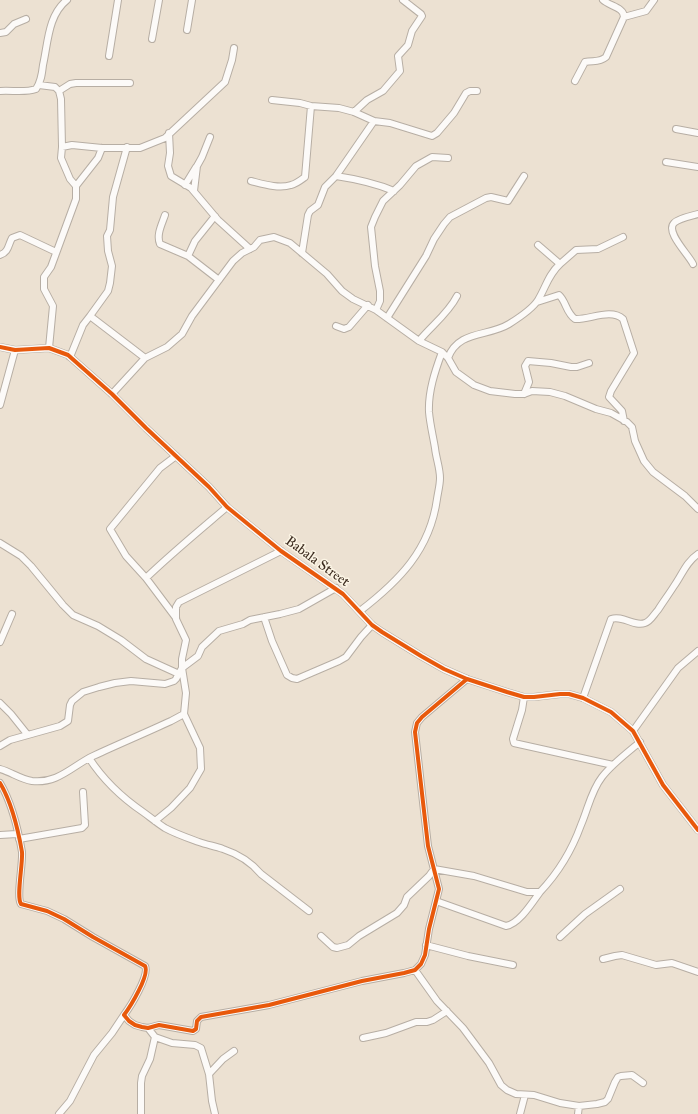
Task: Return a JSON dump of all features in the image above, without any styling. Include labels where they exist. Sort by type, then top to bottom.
[{"type":"street","points":[[0,91],[31,91],[36,89],[39,85],[52,20],[57,11],[67,0]]},
{"type":"street","points":[[108,56],[118,0]]},
{"type":"street","points":[[152,39],[159,0]]},
{"type":"street","points":[[187,30],[192,0]]},
{"type":"street","points":[[354,112],[367,100],[383,91],[400,71],[398,56],[408,46],[412,31],[422,16],[403,0]]},
{"type":"street","points":[[575,81],[585,62],[602,61],[606,57],[624,17],[624,13],[621,10],[603,0]]},
{"type":"street","points":[[624,17],[646,11],[654,0]]},
{"type":"street","points":[[0,33],[6,32],[14,24],[26,19]]},
{"type":"street","points":[[62,147],[72,145],[102,148],[140,148],[164,138],[225,82],[234,48]]},
{"type":"street","points":[[59,90],[70,84],[76,83],[130,83]]},
{"type":"street","points":[[39,85],[55,87],[59,90],[61,99],[61,158],[70,179],[76,186]]},
{"type":"street","points":[[272,100],[300,103],[311,106],[339,108],[354,112],[374,121],[390,123],[434,136],[454,114],[466,93],[470,91],[477,92]]},
{"type":"street","points":[[251,181],[269,185],[285,186],[292,185],[305,177],[311,106]]},
{"type":"street","points":[[302,253],[310,211],[318,205],[326,187],[336,176],[374,121]]},
{"type":"street","points":[[676,129],[698,133]]},
{"type":"street","points":[[170,133],[170,153],[168,166],[170,174],[194,191],[218,220],[250,249]]},
{"type":"street","points":[[185,185],[202,157],[210,137]]},
{"type":"street","points":[[70,357],[83,325],[108,291],[112,266],[108,251],[107,236],[110,230],[113,196],[127,147]]},
{"type":"street","points":[[49,348],[53,306],[44,289],[44,277],[51,267],[76,199],[76,186],[98,158],[102,148]]},
{"type":"street","points":[[376,310],[380,301],[380,291],[375,266],[371,227],[374,217],[383,201],[416,166],[432,157],[448,158]]},
{"type":"street","points":[[666,162],[698,167]]},
{"type":"street","points":[[194,191],[197,166]]},
{"type":"street","points":[[336,176],[369,182],[394,191]]},
{"type":"street","points":[[387,318],[426,256],[434,238],[450,217],[486,198],[491,197],[508,201],[524,176]]},
{"type":"street","points":[[693,264],[674,237],[672,229],[674,223],[698,214]]},
{"type":"street","points":[[164,215],[159,231],[158,241],[160,244],[188,256],[219,280]]},
{"type":"street","points":[[188,256],[195,241],[215,216]]},
{"type":"street","points":[[0,255],[8,250],[12,238],[20,235],[56,252]]},
{"type":"street","points":[[537,302],[552,272],[576,250],[598,249],[623,236]]},
{"type":"street","points":[[112,394],[146,358],[168,347],[182,334],[192,316],[233,261],[254,247],[260,240],[274,237],[290,243],[327,274],[342,291],[353,299],[376,310],[419,342],[442,352],[448,358],[456,372],[474,385],[490,391],[515,394],[524,394],[532,391],[550,392],[611,413],[624,421],[632,427],[635,441],[644,461],[653,472],[685,496],[698,509]]},
{"type":"street","points":[[538,245],[560,264]]},
{"type":"street","points":[[448,358],[451,350],[458,342],[473,335],[508,325],[537,302],[559,295],[562,297],[568,311],[575,319],[612,314],[620,316],[623,318],[634,353],[609,396],[622,411],[624,421]]},
{"type":"street","points":[[419,342],[429,329],[444,315],[458,296]]},
{"type":"street","points":[[336,326],[344,329],[349,327],[368,305]]},
{"type":"street","points":[[90,316],[146,358]]},
{"type":"street","name":"Babala Street","points":[[0,347],[15,350],[49,348],[70,357],[112,394],[209,487],[227,507],[281,551],[336,588],[372,625],[421,656],[444,669],[467,679],[524,697],[569,694],[583,698],[611,712],[634,732],[663,785],[698,830]]},
{"type":"street","points":[[0,405],[15,350]]},
{"type":"street","points":[[360,611],[378,597],[403,572],[417,555],[429,534],[435,514],[440,478],[429,412],[434,378],[442,352]]},
{"type":"street","points":[[524,394],[529,382],[525,366],[528,361],[571,367],[577,367],[589,363]]},
{"type":"street","points":[[176,456],[160,468],[110,528],[126,556],[146,578],[176,619],[186,640],[179,674],[185,682]]},
{"type":"street","points":[[146,578],[177,549],[227,507]]},
{"type":"street","points":[[0,543],[21,556],[73,615],[98,626],[121,640],[146,659],[179,674],[185,682],[186,698],[184,714],[200,748],[201,770],[190,788],[156,821]]},
{"type":"street","points":[[176,619],[176,607],[179,602],[281,551]]},
{"type":"street","points":[[583,698],[611,618],[624,618],[638,624],[645,623],[651,619],[674,587],[691,559],[698,554]]},
{"type":"street","points":[[0,746],[10,740],[27,734],[54,728],[66,723],[70,717],[70,705],[72,701],[83,692],[115,683],[131,681],[165,684],[179,674],[198,656],[202,647],[219,631],[243,624],[250,620],[299,609],[336,588]]},
{"type":"street","points":[[0,642],[12,614]]},
{"type":"street","points":[[264,617],[272,641],[288,675],[296,679],[346,657],[372,625]]},
{"type":"street","points":[[634,732],[678,668],[698,651]]},
{"type":"street","points":[[124,1015],[135,1025],[148,1028],[159,1025],[194,1031],[196,1029],[198,1019],[206,1016],[269,1005],[362,981],[415,970],[423,959],[439,889],[428,846],[415,732],[417,723],[422,717],[467,679]]},
{"type":"street","points":[[524,697],[522,710],[513,739],[514,743],[613,765]]},
{"type":"street","points":[[0,703],[27,734]]},
{"type":"street","points":[[0,769],[31,781],[54,778],[67,773],[89,758],[184,714]]},
{"type":"street","points":[[436,902],[506,926],[512,925],[561,866],[579,831],[588,804],[602,778],[613,765],[640,742]]},
{"type":"street","points":[[89,758],[102,777],[113,789],[166,828],[202,843],[223,849],[250,862],[256,866],[261,874],[309,911]]},
{"type":"street","points":[[0,783],[7,795],[13,813],[22,852],[19,898],[21,904],[47,911],[64,919],[140,963],[146,967],[147,971],[138,991],[124,1015],[94,1055],[67,1106],[59,1114]]},
{"type":"street","points":[[0,835],[18,837],[82,828],[85,825],[83,792]]},
{"type":"street","points":[[434,869],[474,876],[527,892],[540,892]]},
{"type":"street","points":[[321,936],[336,948],[348,945],[359,936],[397,913],[404,905],[407,897],[429,876],[434,869]]},
{"type":"street","points":[[560,937],[585,914],[620,889]]},
{"type":"street","points":[[426,945],[513,965]]},
{"type":"street","points":[[603,959],[622,955],[656,965],[672,963],[698,972]]},
{"type":"street","points":[[415,970],[437,1001],[463,1028],[489,1063],[501,1085],[512,1092],[525,1095],[534,1095],[560,1103],[579,1106],[605,1102],[608,1099],[618,1077],[632,1075],[643,1083]]},
{"type":"street","points":[[363,1038],[386,1033],[416,1022],[427,1022],[447,1011]]},
{"type":"street","points":[[148,1028],[154,1037],[172,1042],[198,1046],[200,1048],[209,1074],[215,1114]]},
{"type":"street","points":[[141,1114],[142,1076],[150,1059],[154,1037]]},
{"type":"street","points":[[209,1074],[223,1059],[234,1051]]},
{"type":"street","points":[[520,1114],[525,1095]]},
{"type":"street","points":[[578,1114],[579,1106]]},
{"type":"cycle path","points":[[0,347],[15,350],[49,348],[68,355],[112,394],[209,487],[227,507],[281,551],[343,594],[372,625],[421,656],[444,669],[467,679],[507,692],[524,697],[569,694],[583,698],[611,712],[633,731],[663,785],[698,830]]},
{"type":"cycle path","points":[[0,783],[8,799],[19,834],[22,852],[19,888],[21,904],[47,911],[64,919],[145,966],[145,976],[135,998],[124,1015],[129,1021],[135,1025],[148,1028],[159,1025],[193,1031],[196,1029],[197,1021],[201,1017],[269,1005],[362,981],[404,973],[415,970],[421,964],[425,955],[429,929],[439,889],[428,846],[415,732],[417,723],[422,717],[467,679]]}]
